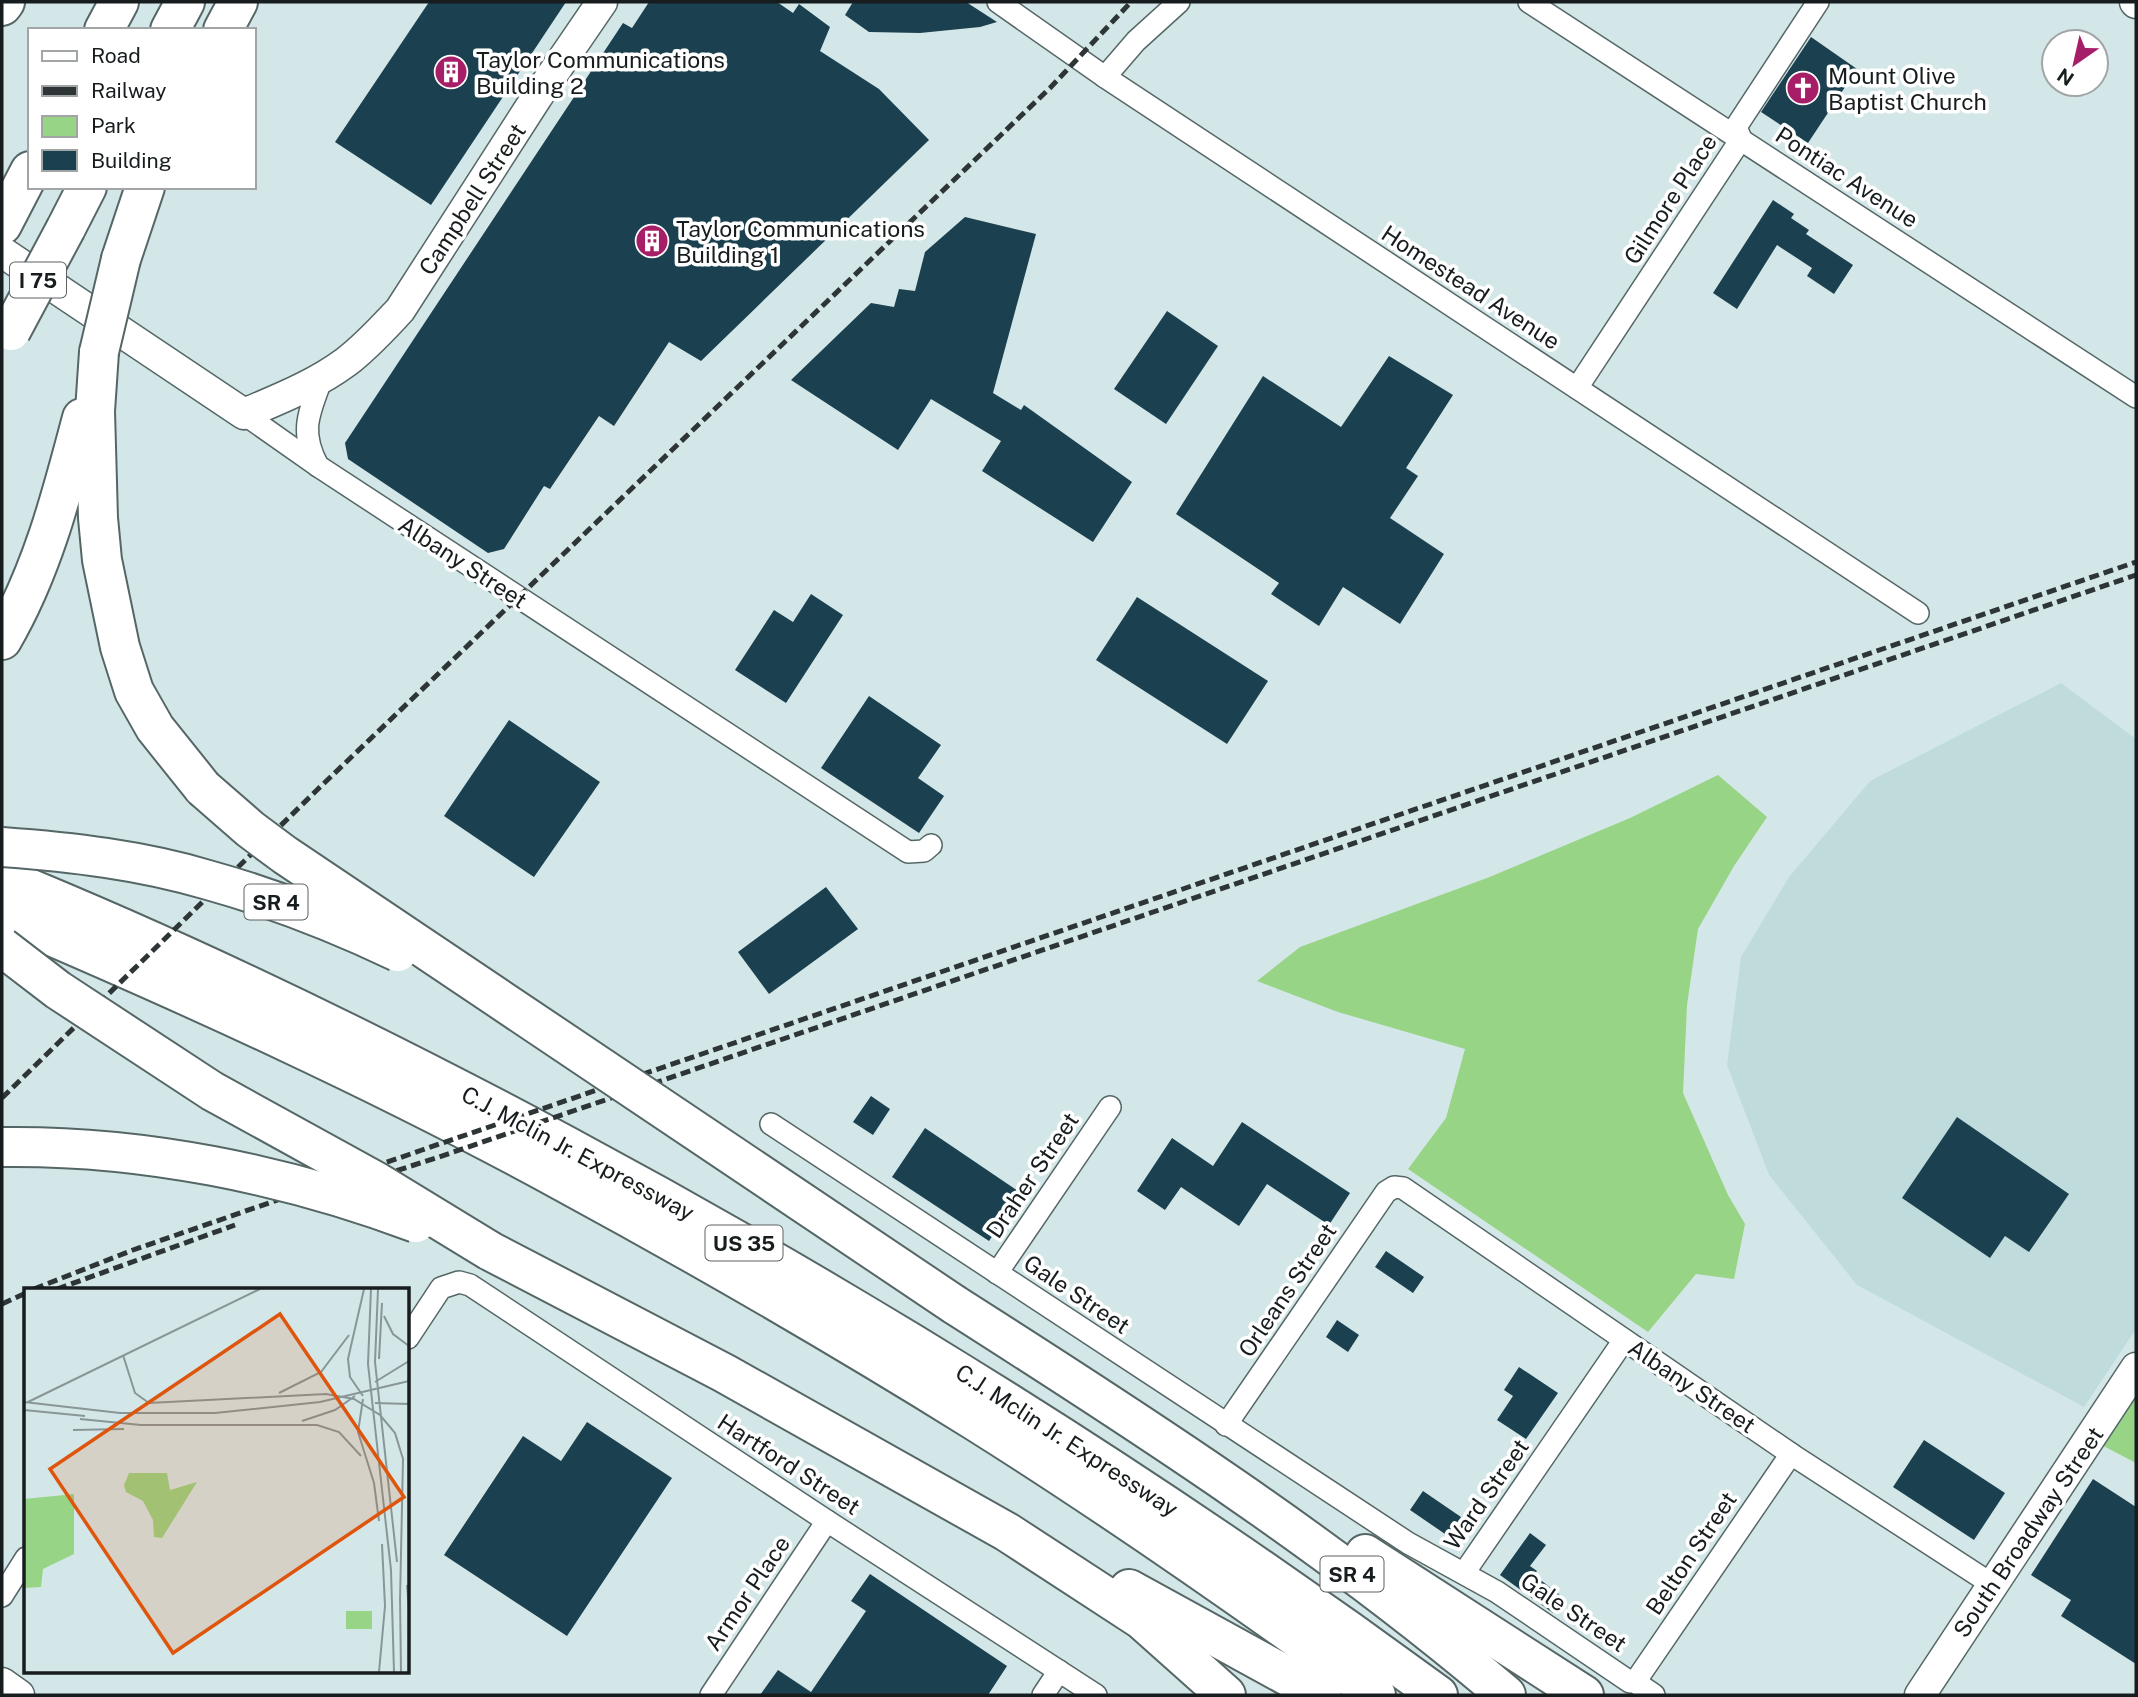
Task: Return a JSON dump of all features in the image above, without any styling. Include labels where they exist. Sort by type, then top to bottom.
[{"type":"highway","points":[[2,6],[5,2]]},
{"type":"highway","points":[[105,28],[119,2]]},
{"type":"highway","points":[[171,28],[185,2]]},
{"type":"highway","points":[[224,28],[238,2]]},
{"type":"highway","name":"I 75","points":[[6,340],[86,189]]},
{"type":"highway","points":[[2,640],[29,586],[61,497],[121,259],[144,189]]},
{"type":"highway","points":[[99,352],[95,411],[96,480],[102,560],[120,647],[134,691],[155,728],[203,788],[250,829],[530,1021]]},
{"type":"highway","name":"SR 4","points":[[2,847],[69,852],[140,864],[206,879],[271,900],[397,951],[530,1021],[955,1305],[1192,1459],[1369,1586],[1506,1695]]},
{"type":"highway","name":"C.J. Mclin Jr. Expressway","points":[[2,877],[67,904],[334,1027],[471,1095],[692,1213],[956,1369],[1162,1501],[1345,1627],[1438,1695]]},
{"type":"highway","name":"C.J. Mclin Jr. Expressway","points":[[2,915],[129,969],[365,1080],[558,1179],[685,1249],[977,1422],[1227,1588],[1376,1695]]},
{"type":"highway","points":[[2,947],[58,990],[212,1091],[377,1182],[490,1251],[724,1373],[1007,1532],[1142,1620],[1226,1695]]},
{"type":"highway","points":[[2,1147],[54,1146],[118,1152],[244,1173],[318,1192],[401,1218],[490,1251]]},
{"type":"highway","points":[[1192,1459],[1295,1510],[1584,1695]]},
{"type":"highway","points":[[1007,1532],[1149,1598],[1322,1695]]},
{"type":"street","name":"Campbell Street","points":[[244,414],[322,378],[346,362],[372,340],[400,310],[537,97],[602,2]]},
{"type":"street","name":"Homestead Avenue","points":[[998,2],[1105,76],[1918,613]]},
{"type":"street","points":[[1105,76],[1136,41],[1179,2]]},
{"type":"street","name":"Pontiac Avenue","points":[[1529,2],[2136,397]]},
{"type":"street","name":"Gilmore Place","points":[[1577,388],[1741,139],[1737,127],[1818,2]]},
{"type":"street","name":"Albany Street","points":[[2,252],[318,466],[908,852],[924,851],[931,845]]},
{"type":"street","points":[[318,466],[306,436],[307,417],[322,378]]},
{"type":"street","name":"Draher Street","points":[[997,1273],[1111,1107]]},
{"type":"street","name":"Gale Street","points":[[771,1124],[1353,1507]]},
{"type":"street","name":"Albany Street","points":[[1394,1187],[1414,1194],[1791,1454],[1993,1585]]},
{"type":"street","name":"Orleans Street","points":[[1226,1424],[1386,1192],[1394,1187]]},
{"type":"street","name":"Hartford Street","points":[[410,1335],[441,1288],[453,1283],[470,1285],[1096,1695]]},
{"type":"street","name":"Ward Street","points":[[1353,1507],[1408,1543],[1464,1573],[1624,1340]]},
{"type":"street","name":"South Broadway Street","points":[[1920,1695],[2136,1368]]},
{"type":"street","name":"Belton Street","points":[[1635,1682],[1791,1454]]},
{"type":"street","name":"Armor Place","points":[[711,1695],[827,1521]]},
{"type":"street","points":[[2,1596],[24,1561]]},
{"type":"street","name":"Gale Street","points":[[1464,1573],[1654,1695]]},
{"type":"street","points":[[1043,1695],[1059,1671]]},
{"type":"street","points":[[2,1683],[19,1695]]},
{"type":"shaded area","points":[[2061,683],[2136,739],[2136,1329],[2084,1407],[1857,1285],[1769,1175],[1727,1065],[1741,957],[1789,877],[1870,781]]},
{"type":"green space","points":[[1718,775],[1767,817],[1734,866],[1698,929],[1687,1005],[1683,1093],[1728,1195],[1745,1224],[1734,1279],[1696,1274],[1648,1332],[1408,1169],[1446,1118],[1465,1049],[1338,1012],[1257,981],[1300,947],[1487,878],[1630,818]]},
{"type":"green space","points":[[2136,1368],[2136,1463],[2090,1439]]},
{"type":"building","name":"Taylor Communications Building 2","points":[[429,2],[566,2],[431,205],[335,142]]},
{"type":"building","name":"Taylor Communications Building 1","points":[[649,2],[777,2],[793,13],[799,4],[830,27],[820,51],[879,89],[929,140],[701,361],[669,342],[614,426],[599,416],[550,489],[544,486],[504,549],[488,553],[348,459],[345,443],[623,23],[632,28]]},
{"type":"building","points":[[853,2],[966,2],[997,22],[980,27],[920,33],[869,32],[845,15]]},
{"type":"building","points":[[1811,37],[1857,69],[1808,143],[1761,112]]},
{"type":"building","points":[[1773,200],[1794,214],[1791,218],[1809,230],[1806,234],[1853,265],[1834,294],[1807,276],[1812,268],[1777,245],[1737,309],[1713,293]]},
{"type":"building","points":[[965,217],[1036,234],[993,393],[1021,410],[1024,405],[1132,482],[1093,542],[982,471],[1001,441],[931,399],[898,450],[791,380],[871,303],[894,307],[899,289],[915,291],[925,252]]},
{"type":"building","points":[[1167,311],[1218,346],[1166,424],[1114,389]]},
{"type":"building","points":[[1389,356],[1453,395],[1406,468],[1418,476],[1390,518],[1444,554],[1400,624],[1343,587],[1319,626],[1271,594],[1279,583],[1176,514],[1263,376],[1341,427]]},
{"type":"building","points":[[811,594],[843,615],[786,703],[735,670],[774,610],[793,622]]},
{"type":"building","points":[[1137,597],[1268,681],[1227,744],[1096,660]]},
{"type":"building","points":[[869,696],[941,745],[918,778],[944,796],[919,833],[821,768]]},
{"type":"building","points":[[509,720],[600,782],[534,877],[444,816]]},
{"type":"building","points":[[826,887],[858,929],[769,994],[738,952]]},
{"type":"building","points":[[871,1096],[890,1109],[873,1135],[853,1122]]},
{"type":"building","points":[[1957,1117],[2069,1194],[2029,1252],[2005,1236],[1990,1258],[1902,1198]]},
{"type":"building","points":[[1242,1122],[1350,1193],[1329,1225],[1267,1184],[1239,1226],[1181,1187],[1165,1210],[1137,1191],[1172,1138],[1213,1166]]},
{"type":"building","points":[[925,1128],[1021,1193],[989,1241],[892,1177]]},
{"type":"building","points":[[1386,1251],[1424,1277],[1413,1293],[1375,1267]]},
{"type":"building","points":[[1337,1320],[1359,1335],[1348,1352],[1326,1337]]},
{"type":"building","points":[[1519,1367],[1558,1393],[1526,1439],[1497,1420],[1513,1396],[1504,1390]]},
{"type":"building","points":[[587,1422],[672,1478],[567,1636],[444,1555],[523,1436],[561,1461]]},
{"type":"building","points":[[1924,1440],[2005,1493],[1974,1540],[1893,1487]]},
{"type":"building","points":[[2093,1479],[2136,1507],[2136,1664],[2061,1616],[2071,1600],[2031,1575]]},
{"type":"building","points":[[1423,1491],[1461,1517],[1448,1536],[1410,1510]]},
{"type":"building","points":[[1530,1533],[1546,1545],[1530,1566],[1537,1571],[1534,1575],[1564,1598],[1553,1613],[1500,1575]]},
{"type":"building","points":[[870,1574],[1007,1666],[988,1695],[760,1695],[778,1670],[811,1692],[866,1611],[851,1601]]},
{"type":"railway","points":[[2,1098],[317,790],[1050,88],[1131,2]]},
{"type":"railway","points":[[37,1288],[133,1250],[422,1150],[2136,562]]},
{"type":"railway","points":[[311,1198],[436,1158],[2136,575]]},
{"type":"railway","points":[[60,1288],[235,1225]]},
{"type":"railway","points":[[2,1304],[24,1294]]},
{"type":"place","name":"Taylor Communications Building 2","points":[[451,72]]},
{"type":"place","name":"Mount Olive Baptist Church","points":[[1803,88]]},
{"type":"place","name":"Taylor Communications Building 1","points":[[652,241]]}]
